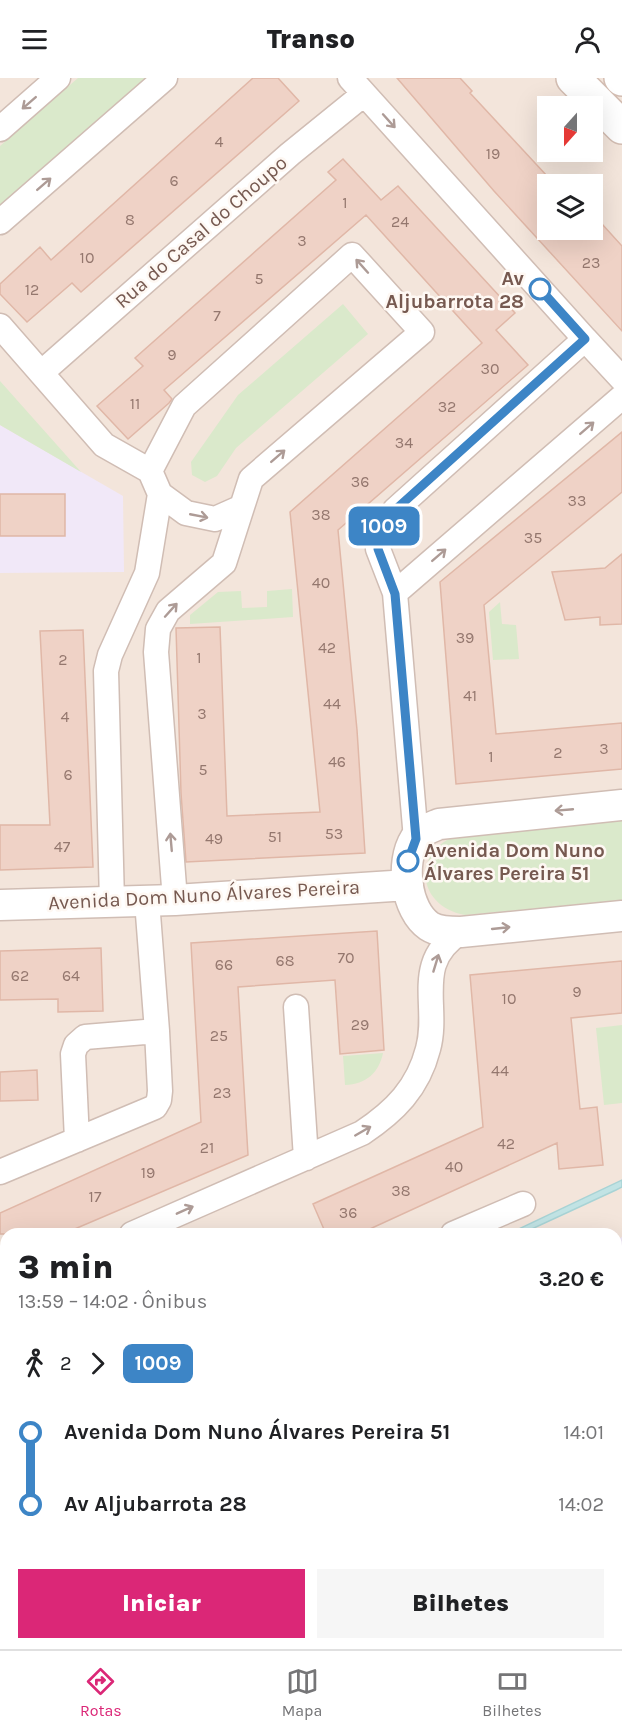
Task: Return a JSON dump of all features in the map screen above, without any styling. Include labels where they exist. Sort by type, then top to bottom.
[{"type":"main road","points":[[573,78],[622,127]]},
{"type":"street","points":[[0,129],[58,78]]},
{"type":"street","points":[[0,222],[165,78]]},
{"type":"street","points":[[357,86],[622,379]]},
{"type":"street","name":"Rua do Casal do Choupo","points":[[41,373],[290,154],[357,86]]},
{"type":"street","points":[[0,1172],[155,1107],[159,1101],[157,1031],[161,901],[156,652],[158,629],[168,611],[224,563],[251,479],[422,332],[352,255],[184,405],[150,471]]},
{"type":"street","points":[[0,326],[104,445],[150,471],[160,494],[186,513],[215,519],[242,507]]},
{"type":"street","points":[[585,339],[395,510],[380,534],[378,549],[395,594],[416,839],[408,861],[408,885],[414,911],[431,928],[443,932],[622,916]]},
{"type":"street","points":[[395,594],[622,397]]},
{"type":"street","points":[[112,902],[106,671],[147,573],[160,494]]},
{"type":"street","points":[[116,643],[156,652]]},
{"type":"street","points":[[416,839],[425,831],[450,822],[622,805]]},
{"type":"street","name":"Avenida Dom Nuno Álvares Pereira","points":[[0,904],[161,901],[408,885]]},
{"type":"street","points":[[146,1228],[362,1133],[389,1115],[421,1071],[429,1046],[431,981],[436,959],[444,943],[461,932]]},
{"type":"street","points":[[296,1007],[306,1158]]},
{"type":"street","points":[[77,1140],[73,1054],[76,1045],[85,1037],[157,1031]]},
{"type":"street","points":[[467,1228],[522,1204]]},
{"type":"shaded area","points":[[0,78],[622,78],[622,1228],[0,1228]]},
{"type":"shaded area","points":[[0,425],[123,496],[124,572],[0,573]]},
{"type":"green space","points":[[78,78],[146,78],[0,207],[0,146]]},
{"type":"green space","points":[[343,304],[368,334],[236,448],[217,476],[205,482],[192,475],[191,462],[238,395]]},
{"type":"green space","points":[[0,381],[81,472],[0,425]]},
{"type":"green space","points":[[292,589],[293,617],[190,624],[190,615],[218,592],[241,591],[242,608],[267,607],[267,591]]},
{"type":"green space","points":[[500,602],[502,624],[516,625],[519,659],[493,660],[489,612]]},
{"type":"green space","points":[[622,817],[622,900],[465,915],[449,910],[437,901],[429,890],[426,878],[427,866],[432,854],[442,843],[457,835]]},
{"type":"green space","points":[[622,1025],[622,1103],[604,1105],[596,1028]]},
{"type":"green space","points":[[383,1053],[375,1072],[365,1080],[345,1085],[343,1056]]},
{"type":"water","points":[[622,1180],[622,1187],[616,1190],[534,1228],[521,1228]]},
{"type":"building","points":[[253,78],[278,78],[299,101],[81,292],[72,283],[27,322],[0,294],[0,284],[40,247],[51,260]]},
{"type":"building","points":[[397,78],[460,78],[472,91],[470,93],[545,174],[537,174],[537,238]]},
{"type":"building","points":[[343,159],[381,200],[398,186],[515,313],[496,330],[528,365],[338,530],[357,730],[365,853],[186,862],[181,793],[176,628],[220,627],[227,816],[320,812],[290,512],[482,343],[366,215],[164,390],[172,399],[128,439],[97,406],[143,366],[135,358],[336,180],[328,172]]},
{"type":"building","points":[[603,225],[622,246],[622,331],[539,240],[603,240]]},
{"type":"building","points":[[622,432],[622,492],[484,605],[496,734],[622,723],[622,769],[456,784],[440,582]]},
{"type":"building","points":[[0,494],[65,494],[65,536],[0,536]]},
{"type":"building","points":[[622,554],[622,624],[600,625],[600,617],[565,620],[552,572],[605,568]]},
{"type":"building","points":[[83,630],[93,867],[0,870],[0,825],[50,825],[40,631]]},
{"type":"building","points":[[377,931],[384,1050],[340,1054],[335,980],[238,987],[248,1155],[77,1228],[0,1228],[0,1213],[201,1122],[191,943]]},
{"type":"building","points":[[101,948],[103,1011],[58,1012],[58,999],[0,1000],[0,951]]},
{"type":"building","points":[[622,961],[622,1013],[571,1018],[580,1109],[597,1107],[603,1165],[559,1169],[557,1143],[372,1228],[323,1228],[313,1204],[483,1127],[470,975]]},
{"type":"building","points":[[37,1070],[38,1100],[0,1101],[0,1072]]},
{"type":"bus line","name":"1009","points":[[408,861],[416,839],[413,802],[395,594],[378,549],[380,534],[395,510],[585,339],[540,289]]},
{"type":"place","name":"Av Aljubarrota 28","points":[[540,289]]},
{"type":"place","name":"Avenida Dom Nuno Álvares Pereira 51","points":[[408,861]]}]
